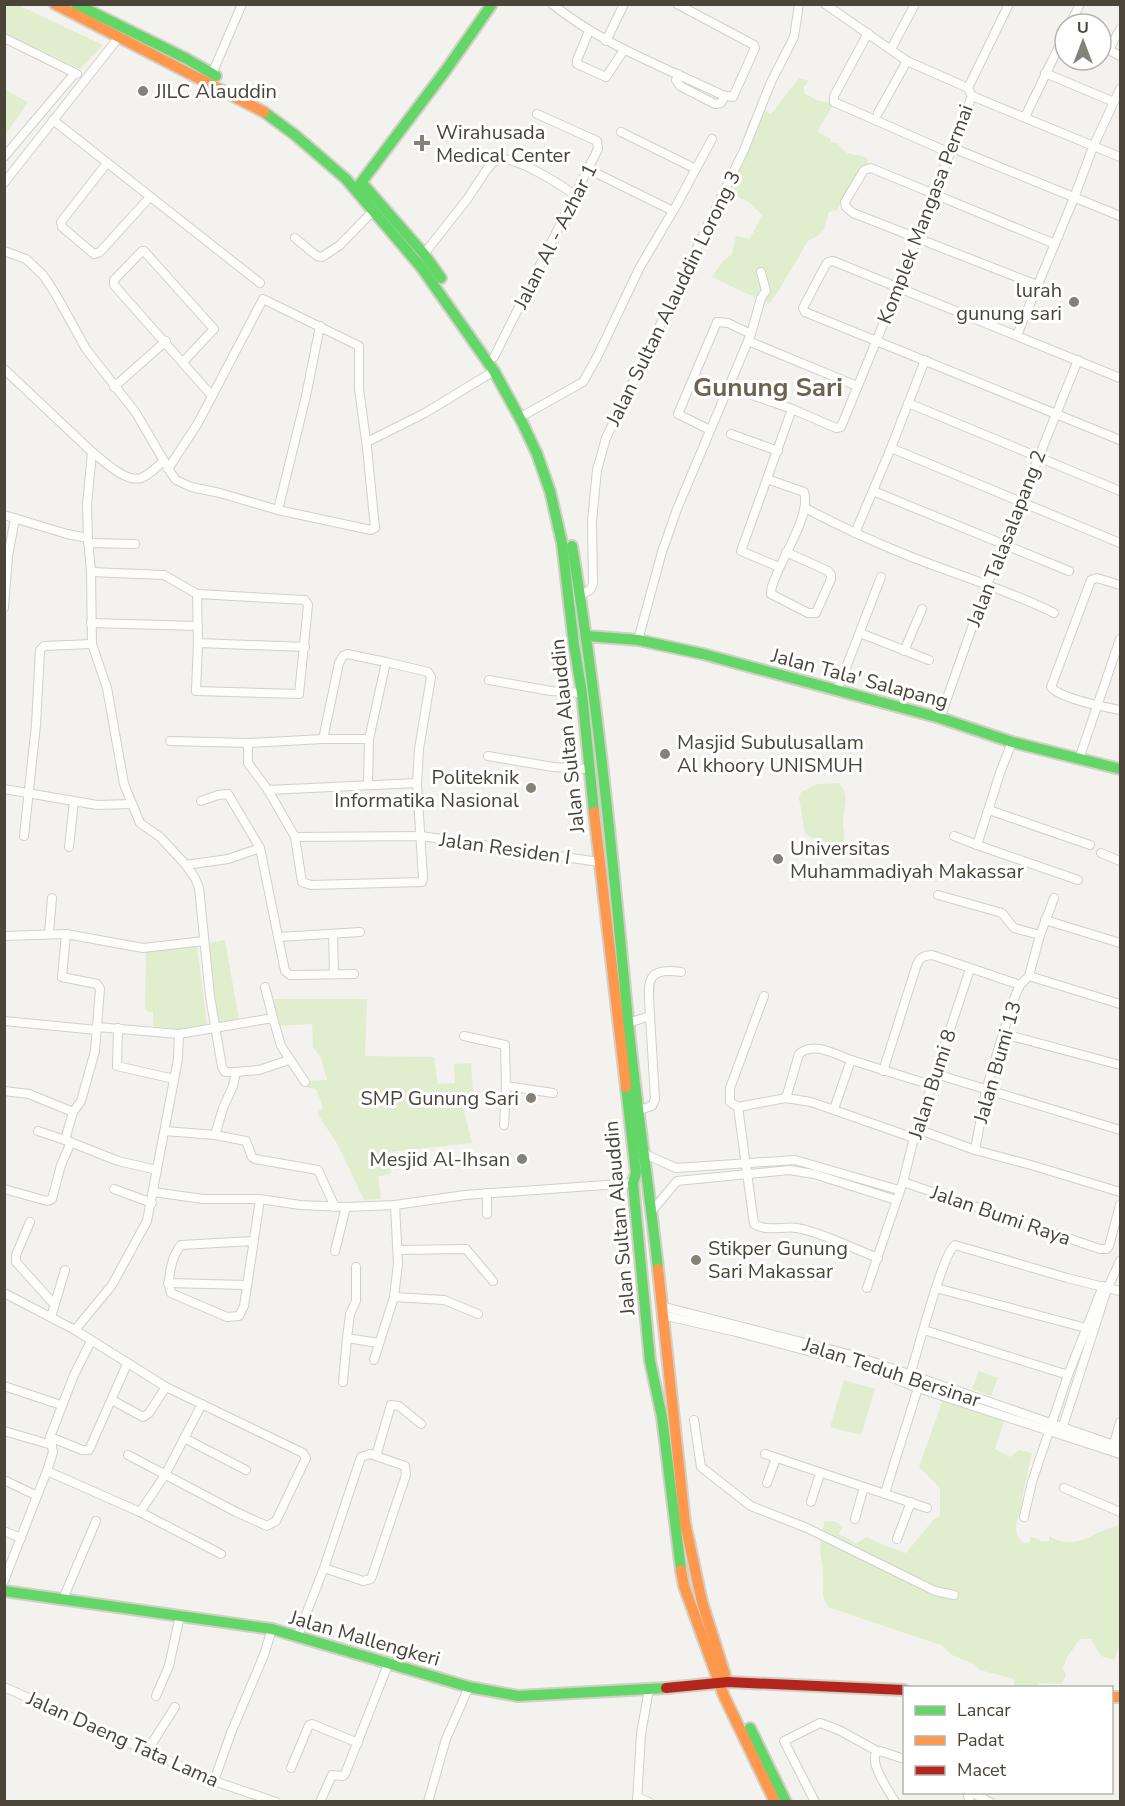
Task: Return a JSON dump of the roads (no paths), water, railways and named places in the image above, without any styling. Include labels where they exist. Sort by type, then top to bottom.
[{"type":"main road","name":"Jalan Sultan Alauddin","points":[[55,4],[268,114],[359,186],[374,210],[422,267],[494,371],[537,454],[581,595],[587,636],[620,930],[628,1023],[652,1211],[662,1310],[668,1417],[685,1523],[721,1683],[775,1802]]},
{"type":"main road","name":"Jalan Sultan Alauddin","points":[[76,4],[264,101],[285,115],[359,186],[424,254],[494,357],[526,414],[554,478],[566,542],[574,645],[582,693],[590,770],[593,862],[608,932],[625,1096],[636,1173],[633,1183],[650,1361],[668,1417]]},
{"type":"main road","points":[[359,186],[446,70],[492,4]]},
{"type":"main road","name":"Jalan Tala' Salapang","points":[[587,636],[638,640],[703,654],[940,718],[1012,742],[1120,769]]},
{"type":"main road","points":[[608,932],[620,930]]},
{"type":"main road","name":"Jalan Mallengkeri","points":[[4,1591],[272,1629],[470,1687],[518,1695],[721,1683],[903,1690]]},
{"type":"main road","name":"Jalan Sultan Alauddin","points":[[721,1683],[786,1802]]},
{"type":"street","points":[[212,74],[242,4]]},
{"type":"street","points":[[552,4],[606,41],[732,98],[735,96],[755,48],[754,45],[677,4]]},
{"type":"street","points":[[606,41],[624,4]]},
{"type":"street","name":"Jalan Sultan Alauddin Lorong 3","points":[[581,595],[590,590],[593,584],[592,521],[598,464],[606,438],[744,150],[771,82],[794,37],[799,4]]},
{"type":"street","points":[[825,4],[907,61],[1024,117],[1120,157]]},
{"type":"street","points":[[891,48],[915,4]]},
{"type":"street","name":"Komplek Mangasa Permai","points":[[792,409],[840,428],[918,238],[970,92],[1009,4]]},
{"type":"street","points":[[1113,42],[1120,29]]},
{"type":"street","points":[[590,31],[577,60],[577,64],[582,68],[606,77],[624,50]]},
{"type":"street","points":[[868,33],[834,96],[834,102],[1120,216]]},
{"type":"street","points":[[4,183],[119,37]]},
{"type":"street","points":[[4,38],[76,73],[4,157]]},
{"type":"street","points":[[1024,117],[1053,57]]},
{"type":"street","points":[[878,113],[907,61]]},
{"type":"street","points":[[1045,73],[1114,102]]},
{"type":"street","points":[[1017,335],[1093,147],[1120,89]]},
{"type":"street","name":"Jalan Al - Azhar 1","points":[[494,357],[598,149],[597,141],[537,114]]},
{"type":"street","points":[[53,120],[149,198],[260,283]]},
{"type":"street","points":[[621,132],[696,169]]},
{"type":"street","points":[[526,414],[583,382],[639,267],[712,139]]},
{"type":"street","points":[[424,254],[468,198],[487,169],[497,159],[512,159],[558,183],[576,196]]},
{"type":"street","points":[[107,163],[61,222],[62,227],[93,254],[100,252],[149,198]]},
{"type":"street","points":[[1037,285],[853,213],[846,207],[845,202],[864,170],[872,168],[1055,244]]},
{"type":"street","points":[[598,174],[673,211]]},
{"type":"street","points":[[295,238],[317,256],[322,257],[340,245],[374,210]]},
{"type":"street","points":[[4,251],[26,259],[43,275],[86,349],[136,413],[166,465],[173,478],[183,484],[278,510],[367,529],[375,528],[367,442],[359,389],[359,347],[263,299],[198,423],[166,465],[135,479],[121,473],[92,452],[4,369]]},
{"type":"street","points":[[183,362],[214,330],[142,251],[114,280],[114,283],[212,396]]},
{"type":"street","points":[[1120,378],[833,261],[825,266],[803,308],[805,312],[1120,440]]},
{"type":"street","points":[[638,640],[677,508],[750,338],[761,298],[766,291],[761,272]]},
{"type":"street","points":[[710,430],[678,414],[690,381],[717,322],[723,321],[750,338],[857,386]]},
{"type":"street","points":[[278,510],[306,396],[320,326]]},
{"type":"street","points":[[114,387],[165,341]]},
{"type":"street","points":[[855,533],[891,448],[924,360]]},
{"type":"street","name":"Jalan Talasalapang 2","points":[[940,718],[987,585],[1078,360]]},
{"type":"street","points":[[367,442],[425,413],[494,371]]},
{"type":"street","points":[[729,387],[792,409],[741,551],[779,567]]},
{"type":"street","points":[[908,403],[1120,491]]},
{"type":"street","points":[[731,434],[778,451]]},
{"type":"street","points":[[891,448],[1120,543]]},
{"type":"street","points":[[92,452],[87,505],[92,644],[107,688],[124,784],[140,823],[160,837],[186,865],[199,888],[210,996],[222,1069],[227,1072],[259,1070],[289,1060]]},
{"type":"street","points":[[767,479],[804,492],[805,508],[779,567],[771,594],[808,613],[816,613],[831,575],[828,571],[786,552]]},
{"type":"street","points":[[873,491],[1069,571]]},
{"type":"street","points":[[805,508],[855,533],[1054,614]]},
{"type":"street","points":[[4,515],[88,541],[135,544]]},
{"type":"street","points":[[4,608],[8,556],[15,518]]},
{"type":"street","points":[[91,572],[167,576],[197,594],[305,600],[308,605],[305,647],[301,688],[297,695],[261,692],[198,692],[195,690],[198,643],[197,594]]},
{"type":"street","points":[[837,692],[881,577]]},
{"type":"street","points":[[1120,585],[1097,578],[1091,580],[1051,682],[1054,691],[1096,705],[1120,710]]},
{"type":"street","points":[[904,651],[922,609]]},
{"type":"street","points":[[91,623],[198,626]]},
{"type":"street","points":[[860,633],[929,660]]},
{"type":"street","points":[[1079,759],[1120,639]]},
{"type":"street","points":[[198,643],[305,647]]},
{"type":"street","points":[[24,836],[36,724],[40,650],[44,646],[92,644]]},
{"type":"street","points":[[323,739],[342,658],[347,654],[428,672],[431,676],[419,748],[417,783],[421,836]]},
{"type":"street","points":[[368,786],[369,739],[386,663]]},
{"type":"street","points":[[489,680],[551,691],[582,693]]},
{"type":"street","points":[[170,741],[248,743],[369,739]]},
{"type":"street","points":[[977,845],[1012,742]]},
{"type":"street","points":[[248,743],[248,763],[268,790],[295,837]]},
{"type":"street","points":[[488,756],[553,767],[590,770]]},
{"type":"street","points":[[268,790],[417,783]]},
{"type":"street","points":[[4,789],[108,806],[131,804]]},
{"type":"street","points":[[201,801],[228,794],[260,848],[279,937],[282,963],[287,974],[354,974]]},
{"type":"street","points":[[69,847],[74,801]]},
{"type":"street","points":[[989,810],[1090,845]]},
{"type":"street","name":"Jalan Residen I","points":[[421,836],[422,882],[311,885],[302,880],[295,837],[421,836],[593,862]]},
{"type":"street","points":[[954,836],[1078,880]]},
{"type":"street","points":[[186,865],[228,859],[260,848]]},
{"type":"street","points":[[1101,854],[1120,861]]},
{"type":"street","points":[[938,895],[1002,913],[1014,928],[1040,935]]},
{"type":"street","points":[[49,933],[52,898]]},
{"type":"street","name":"Jalan Bumi 13","points":[[917,1129],[975,1150],[986,1090],[1020,985],[1029,976],[1040,935],[1054,898]]},
{"type":"street","points":[[1045,920],[1120,943]]},
{"type":"street","points":[[279,937],[360,932]]},
{"type":"street","points":[[4,936],[66,934],[142,948],[204,941]]},
{"type":"street","points":[[4,1189],[47,1201],[53,1197],[73,1112],[81,1101],[89,1076],[95,1051],[99,986],[62,976],[66,934]]},
{"type":"street","points":[[333,934],[334,974]]},
{"type":"street","points":[[883,1071],[916,967],[923,956],[932,955],[1020,985]]},
{"type":"street","points":[[639,1110],[652,1106],[656,1099],[649,984],[652,978],[665,969],[681,972]]},
{"type":"street","name":"Jalan Bumi 8","points":[[867,1288],[970,969]]},
{"type":"street","points":[[1029,976],[1120,1004]]},
{"type":"street","points":[[265,987],[279,1041],[305,1082]]},
{"type":"street","points":[[764,996],[730,1088],[730,1102],[738,1107],[786,1098],[811,1102],[914,1138]]},
{"type":"street","points":[[628,1023],[650,1016]]},
{"type":"street","points":[[4,1021],[179,1034],[273,1018]]},
{"type":"street","points":[[118,1028],[117,1066],[174,1078]]},
{"type":"street","points":[[75,1330],[112,1284],[147,1221],[178,1059],[179,1034]]},
{"type":"street","points":[[1004,1034],[1120,1065]]},
{"type":"street","points":[[464,1036],[505,1045],[504,1125]]},
{"type":"street","points":[[786,1098],[799,1054],[805,1049],[823,1050],[931,1085]]},
{"type":"street","points":[[834,1109],[851,1060]]},
{"type":"street","points":[[215,1135],[223,1108],[234,1086],[236,1072]]},
{"type":"street","points":[[936,1074],[1120,1130]]},
{"type":"street","points":[[506,1086],[553,1093]]},
{"type":"street","points":[[4,1091],[28,1094],[73,1112]]},
{"type":"street","points":[[738,1107],[753,1221],[757,1227],[790,1227],[806,1230],[878,1258]]},
{"type":"street","points":[[38,1131],[118,1161],[157,1170]]},
{"type":"street","points":[[165,1131],[215,1135],[246,1141],[255,1159],[318,1170],[334,1207]]},
{"type":"street","points":[[975,1150],[1120,1192]]},
{"type":"street","points":[[644,1154],[676,1168],[795,1160],[899,1190]]},
{"type":"street","points":[[676,1168],[677,1181]]},
{"type":"street","points":[[652,1211],[677,1181],[789,1170],[896,1200]]},
{"type":"street","name":"Jalan Bumi Raya","points":[[903,1182],[1100,1249],[1107,1249],[1109,1246],[1120,1205]]},
{"type":"street","points":[[153,1192],[203,1199],[260,1199],[346,1207],[395,1205],[487,1193],[633,1183]]},
{"type":"street","points":[[114,1189],[152,1203]]},
{"type":"street","points":[[487,1193],[488,1214]]},
{"type":"street","points":[[253,1241],[182,1245],[176,1251],[168,1283],[169,1288],[174,1295],[209,1310],[235,1318],[239,1316],[247,1285],[260,1199]]},
{"type":"street","points":[[374,1360],[394,1297],[398,1250],[395,1205]]},
{"type":"street","points":[[335,1251],[346,1207]]},
{"type":"street","points":[[30,1222],[16,1255],[16,1262],[53,1303]]},
{"type":"street","points":[[908,1380],[936,1288],[949,1251],[955,1245],[1120,1291]]},
{"type":"street","points":[[398,1250],[466,1249],[493,1281]]},
{"type":"street","points":[[1024,1517],[1032,1482],[1068,1375],[1086,1328],[1120,1261]]},
{"type":"street","points":[[343,1382],[348,1324],[356,1301],[356,1268]]},
{"type":"street","points":[[51,1317],[53,1303],[65,1270]]},
{"type":"street","points":[[168,1283],[247,1285]]},
{"type":"street","points":[[1062,1430],[1106,1286]]},
{"type":"street","points":[[936,1288],[1086,1328]]},
{"type":"street","points":[[4,1293],[75,1330],[166,1387],[305,1455],[305,1461],[276,1521],[270,1526],[261,1524],[128,1455]]},
{"type":"street","points":[[394,1297],[449,1301],[478,1314]]},
{"type":"street","name":"Jalan Teduh Bersinar","points":[[662,1310],[856,1356],[908,1380],[1052,1427]]},
{"type":"street","points":[[924,1330],[1068,1375]]},
{"type":"street","points":[[347,1338],[378,1343]]},
{"type":"street","points":[[4,1581],[47,1471],[53,1452],[51,1441],[62,1405],[91,1341]]},
{"type":"street","points":[[4,1431],[89,1450],[127,1364]]},
{"type":"street","name":"Jalan Teduh Bersinar","points":[[908,1380],[918,1388],[1117,1446]]},
{"type":"street","points":[[4,1386],[62,1405]]},
{"type":"street","points":[[112,1400],[143,1417],[166,1387]]},
{"type":"street","points":[[885,1493],[918,1388]]},
{"type":"street","points":[[141,1512],[165,1475],[202,1404]]},
{"type":"street","points":[[376,1456],[391,1405],[399,1406],[421,1424]]},
{"type":"street","points":[[694,1420],[701,1467],[751,1506],[807,1528],[935,1591],[954,1595]]},
{"type":"street","points":[[1117,1446],[1120,1422]]},
{"type":"street","name":"Jalan Teduh Bersinar","points":[[1062,1430],[1120,1454]]},
{"type":"street","points":[[184,1438],[246,1470]]},
{"type":"street","points":[[298,1635],[324,1568],[361,1456],[367,1454],[404,1465],[406,1471],[372,1578],[363,1581],[324,1568]]},
{"type":"street","points":[[765,1454],[927,1508]]},
{"type":"street","points":[[767,1483],[777,1458]]},
{"type":"street","points":[[47,1471],[141,1512],[221,1554]]},
{"type":"street","points":[[811,1502],[820,1473]]},
{"type":"street","points":[[4,1480],[37,1496]]},
{"type":"street","points":[[855,1519],[864,1487]]},
{"type":"street","points":[[1064,1488],[1120,1512]]},
{"type":"street","points":[[897,1539],[911,1502]]},
{"type":"street","points":[[63,1599],[96,1521]]},
{"type":"street","points":[[4,1531],[21,1538]]},
{"type":"street","points":[[156,1696],[169,1666],[180,1615]]},
{"type":"street","points":[[214,1781],[272,1629]]},
{"type":"street","points":[[320,1802],[332,1774],[343,1776],[345,1774],[389,1662]]},
{"type":"street","name":"Jalan Daeng Tata Lama","points":[[4,1687],[214,1781],[276,1802]]},
{"type":"street","points":[[428,1802],[447,1739],[470,1687]]},
{"type":"street","points":[[649,1689],[641,1734],[637,1799],[649,1802]]},
{"type":"street","points":[[147,1751],[175,1707]]},
{"type":"street","points":[[815,1802],[783,1741],[820,1723],[839,1730],[877,1751],[885,1751],[903,1759]]},
{"type":"street","points":[[291,1768],[309,1725],[357,1743]]},
{"type":"street","points":[[877,1751],[873,1763],[895,1802]]},
{"type":"street","points":[[973,1794],[990,1802]]},
{"type":"place","name":"JILC Alauddin","points":[[143,91]]},
{"type":"place","name":"Wirahusada Medical Center","points":[[422,143]]},
{"type":"place","name":"lurah gunung sari","points":[[1074,302]]},
{"type":"place","name":"Masjid Subulusallam Al khoory UNISMUH","points":[[665,754]]},
{"type":"place","name":"Politeknik Informatika Nasional","points":[[531,788]]},
{"type":"place","name":"Universitas Muhammadiyah Makassar","points":[[778,859]]},
{"type":"place","name":"SMP Gunung Sari","points":[[531,1098]]},
{"type":"place","name":"Mesjid Al-Ihsan","points":[[522,1159]]},
{"type":"place","name":"Stikper Gunung Sari Makassar","points":[[696,1260]]},
{"type":"district","name":"Gunung Sari","points":[[768,387]]}]
